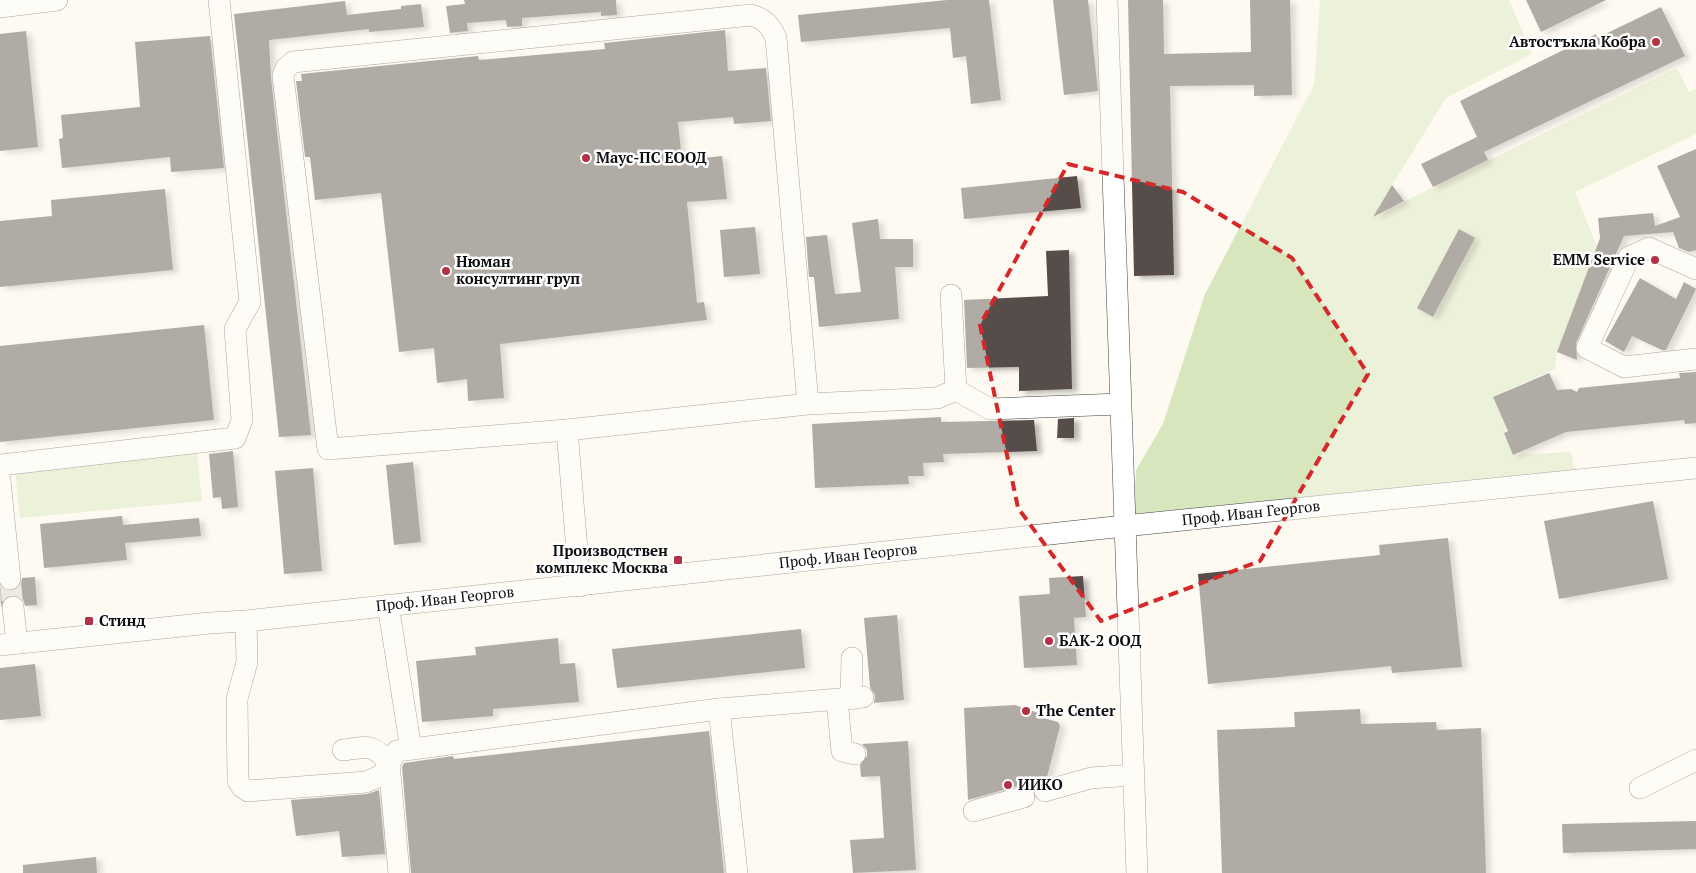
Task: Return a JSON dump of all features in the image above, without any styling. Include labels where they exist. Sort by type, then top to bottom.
[{"type":"street","points":[[0,7],[57,0]]},
{"type":"street","points":[[0,465],[235,438],[242,420],[235,328],[250,302],[220,0]]},
{"type":"street","points":[[1107,0],[1137,873]]},
{"type":"street","points":[[808,404],[776,38],[771,27],[763,18],[751,15],[293,62],[286,68],[283,76],[328,449],[567,430],[808,404],[937,398],[956,390]]},
{"type":"street","points":[[1696,269],[1649,248],[1630,257],[1588,348],[1624,367],[1696,359]]},
{"type":"street","points":[[951,294],[956,390]]},
{"type":"street","points":[[956,390],[990,409],[1120,404]]},
{"type":"street","points":[[567,430],[580,586]]},
{"type":"street","name":"Проф. Иван Георгов","points":[[9,644],[210,623],[246,622],[1124,526],[1696,468]]},
{"type":"street","points":[[0,489],[10,579]]},
{"type":"street","points":[[388,605],[411,749]]},
{"type":"street","points":[[9,644],[13,607]]},
{"type":"street","points":[[246,622],[247,662],[237,699],[238,780],[248,792],[366,782],[382,775],[397,751],[719,709],[851,699]]},
{"type":"street","points":[[852,658],[851,699],[842,751],[855,754]]},
{"type":"street","points":[[719,709],[737,873]]},
{"type":"street","points":[[342,750],[369,746],[380,751],[389,763],[399,873]]},
{"type":"street","points":[[1640,788],[1696,760]]},
{"type":"street","points":[[1045,791],[1091,778],[1133,775]]},
{"type":"street","points":[[974,811],[1024,797]]},
{"type":"highlighted area","points":[[1068,164],[1183,192],[1292,258],[1368,374],[1260,561],[1101,621],[1018,508],[980,325]]},
{"type":"green space","points":[[1320,0],[1509,0],[1532,54],[1446,98],[1378,208],[1383,212],[1677,68],[1689,92],[1696,89],[1696,134],[1575,192],[1597,247],[1557,352],[1555,369],[1493,397],[1507,429],[1504,433],[1513,455],[1571,452],[1574,470],[1134,514],[1136,470],[1163,424],[1205,294],[1314,85]]},
{"type":"green space","points":[[197,453],[202,501],[20,518],[15,470]]},
{"type":"building","points":[[464,0],[616,0],[617,15],[601,16],[601,12],[522,18],[522,26],[507,27],[506,20],[467,23],[468,31],[450,33],[446,6],[465,4]]},
{"type":"building","points":[[947,0],[989,0],[1001,100],[971,104],[966,56],[953,58],[950,28],[801,42],[798,15]]},
{"type":"building","points":[[1053,0],[1088,0],[1098,91],[1064,95]]},
{"type":"building","points":[[1128,0],[1163,0],[1164,54],[1251,52],[1250,0],[1290,0],[1292,95],[1254,96],[1254,85],[1170,86],[1174,275],[1134,276]]},
{"type":"building","points":[[1526,0],[1606,0],[1541,32]]},
{"type":"building","points":[[345,1],[347,15],[401,9],[401,6],[421,4],[424,27],[369,32],[369,29],[269,40],[271,78],[311,435],[279,437],[234,14]]},
{"type":"building","points":[[1661,7],[1685,56],[1484,152],[1488,160],[1433,187],[1421,164],[1477,137],[1460,101],[1596,34],[1597,38]]},
{"type":"building","points":[[725,30],[728,71],[766,68],[771,121],[734,124],[733,117],[678,122],[682,160],[722,156],[727,199],[687,202],[697,303],[704,302],[707,320],[500,344],[504,398],[468,401],[467,379],[437,383],[434,348],[399,352],[381,193],[315,200],[310,157],[305,157],[296,81],[302,81],[301,74],[478,56],[479,60],[605,49],[604,43]]},
{"type":"building","points":[[26,31],[38,147],[0,151],[0,34]]},
{"type":"building","points":[[210,36],[224,168],[171,172],[170,157],[62,168],[59,139],[63,138],[61,115],[140,107],[135,42]]},
{"type":"building","points":[[1696,149],[1696,250],[1689,252],[1679,248],[1673,232],[1624,236],[1576,343],[1577,360],[1557,352],[1600,238],[1598,218],[1653,213],[1655,226],[1680,217],[1657,166]]},
{"type":"building","points":[[1077,176],[1081,208],[964,219],[961,188]]},
{"type":"building","points":[[1392,185],[1404,201],[1373,217]]},
{"type":"building","points":[[165,189],[173,270],[0,287],[0,221],[52,216],[51,200]]},
{"type":"building","points":[[878,219],[880,239],[913,239],[913,267],[895,267],[899,319],[819,327],[814,277],[809,277],[806,237],[827,235],[835,294],[861,292],[852,223]]},
{"type":"building","points":[[755,227],[760,274],[724,277],[720,230]]},
{"type":"building","points":[[1459,229],[1475,238],[1433,317],[1417,308]]},
{"type":"building","points":[[1069,250],[1072,389],[1019,391],[1019,367],[967,368],[964,300],[1048,296],[1046,251]]},
{"type":"building","points":[[1640,278],[1676,299],[1684,282],[1696,289],[1666,350],[1662,350],[1632,336],[1624,352],[1605,341]]},
{"type":"building","points":[[204,325],[214,420],[0,442],[0,346]]},
{"type":"building","points":[[1696,372],[1696,423],[1685,424],[1684,420],[1566,432],[1513,455],[1504,433],[1508,431],[1493,397],[1549,373],[1557,390],[1571,389],[1577,392],[1579,388],[1680,378],[1679,373]]},
{"type":"building","points":[[941,417],[941,422],[1034,420],[1037,451],[943,454],[944,462],[923,463],[924,476],[908,476],[909,484],[815,488],[812,424]]},
{"type":"building","points":[[1074,418],[1074,438],[1057,438],[1058,419]]},
{"type":"building","points":[[233,451],[238,507],[222,509],[221,497],[213,498],[209,454]]},
{"type":"building","points":[[413,462],[421,542],[394,545],[386,465]]},
{"type":"building","points":[[313,468],[322,571],[284,574],[275,471]]},
{"type":"building","points":[[1653,501],[1668,579],[1559,599],[1544,521]]},
{"type":"building","points":[[122,516],[123,525],[199,518],[201,536],[125,543],[127,560],[44,568],[40,524]]},
{"type":"building","points":[[1448,538],[1462,667],[1392,673],[1391,666],[1208,684],[1198,574],[1380,555],[1379,545]]},
{"type":"building","name":"БАК-2 ООД","points":[[1083,576],[1086,617],[1074,618],[1077,665],[1024,668],[1019,596],[1050,594],[1049,578]]},
{"type":"building","points":[[35,577],[37,605],[25,606],[23,599],[12,595],[5,597],[1,607],[0,586],[5,591],[12,591],[21,585],[22,578]]},
{"type":"building","points":[[897,615],[904,700],[874,703],[875,695],[870,687],[864,618]]},
{"type":"building","points":[[801,629],[805,668],[617,688],[612,649]]},
{"type":"building","points":[[558,638],[560,664],[575,663],[579,702],[493,709],[493,716],[422,722],[416,661],[476,655],[475,647]]},
{"type":"building","points":[[35,664],[41,716],[0,720],[0,668]]},
{"type":"building","points":[[1015,705],[1041,714],[1043,718],[1058,722],[1060,726],[1047,777],[1036,782],[1033,788],[1021,785],[968,800],[964,708]]},
{"type":"building","points":[[1360,709],[1361,724],[1436,722],[1437,730],[1481,728],[1486,873],[1222,873],[1217,730],[1295,727],[1294,712]]},
{"type":"building","points":[[709,731],[724,873],[411,873],[402,767],[404,763],[453,756],[454,759]]},
{"type":"building","points":[[908,741],[916,870],[853,873],[850,840],[884,838],[880,776],[861,777],[860,765],[867,756],[867,750],[862,744]]},
{"type":"building","points":[[379,790],[385,854],[342,857],[339,831],[296,836],[291,800],[367,794]]},
{"type":"building","points":[[1696,821],[1696,849],[1563,853],[1562,824]]},
{"type":"building","points":[[96,857],[97,873],[23,873],[23,865]]},
{"type":"tunnel","points":[[10,579],[13,607]]},
{"type":"place","name":"Автостъкла Кобра","points":[[1656,42]]},
{"type":"place","name":"Маус-ПС ЕООД","points":[[586,158]]},
{"type":"place","name":"EMM Service","points":[[1655,260]]},
{"type":"place","name":"Нюман консултинг груп","points":[[446,271]]},
{"type":"place","name":"Производствен комплекс Москва","points":[[678,560]]},
{"type":"place","name":"Стинд","points":[[89,621]]},
{"type":"place","name":"БАК-2 ООД","points":[[1049,641]]},
{"type":"place","name":"The Center","points":[[1026,711]]},
{"type":"place","name":"ИИКО","points":[[1008,785]]}]
